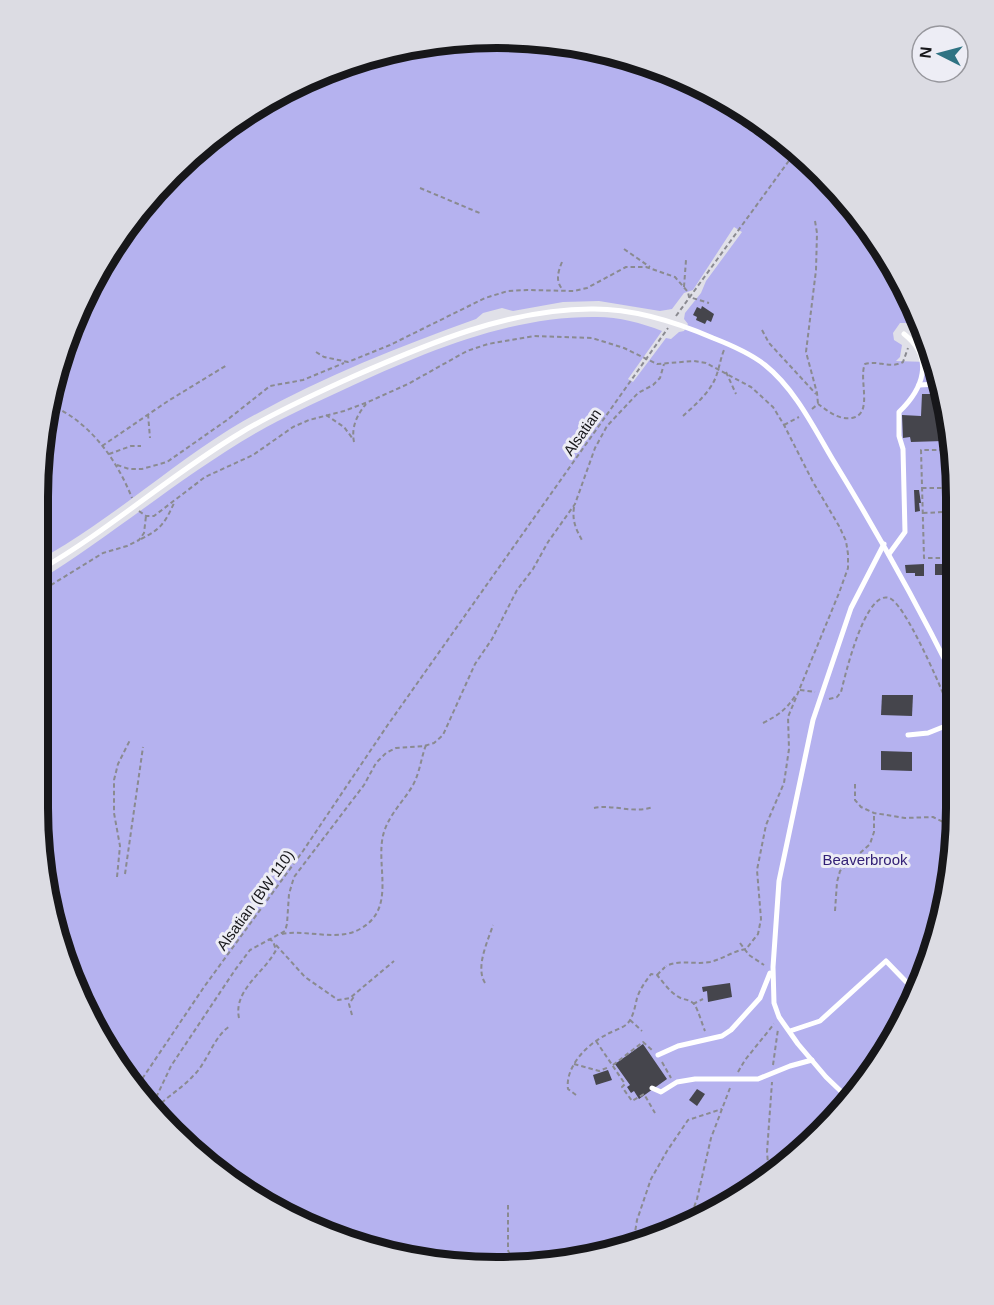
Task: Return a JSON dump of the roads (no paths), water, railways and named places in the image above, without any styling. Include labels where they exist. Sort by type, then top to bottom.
[{"type":"lane","points":[[48,565],[204,456],[243,432],[293,404],[402,355],[489,324],[556,312],[594,309],[627,312],[673,322],[744,352],[765,365],[782,383],[805,413],[884,544],[946,664]]},
{"type":"lane","points":[[889,554],[905,532],[903,449],[899,436],[899,412],[911,401],[919,385],[922,359],[911,340],[904,334]]},
{"type":"lane","points":[[919,385],[932,384]]},
{"type":"lane","points":[[843,1094],[812,1060],[779,1017],[774,1003],[770,968],[779,881],[800,776],[821,693],[851,608],[884,544]]},
{"type":"lane","points":[[908,735],[928,734],[946,727]]},
{"type":"lane","points":[[790,1031],[820,1021],[886,961],[910,985]]},
{"type":"lane","points":[[658,1055],[678,1046],[722,1035],[731,1030],[760,998],[770,968]]},
{"type":"lane","points":[[760,998],[774,1003]]},
{"type":"lane","points":[[652,1088],[661,1092],[674,1083],[695,1079],[758,1079],[812,1060]]},
{"type":"park label","name":"Beaverbrook","points":[[865,859]]}]
